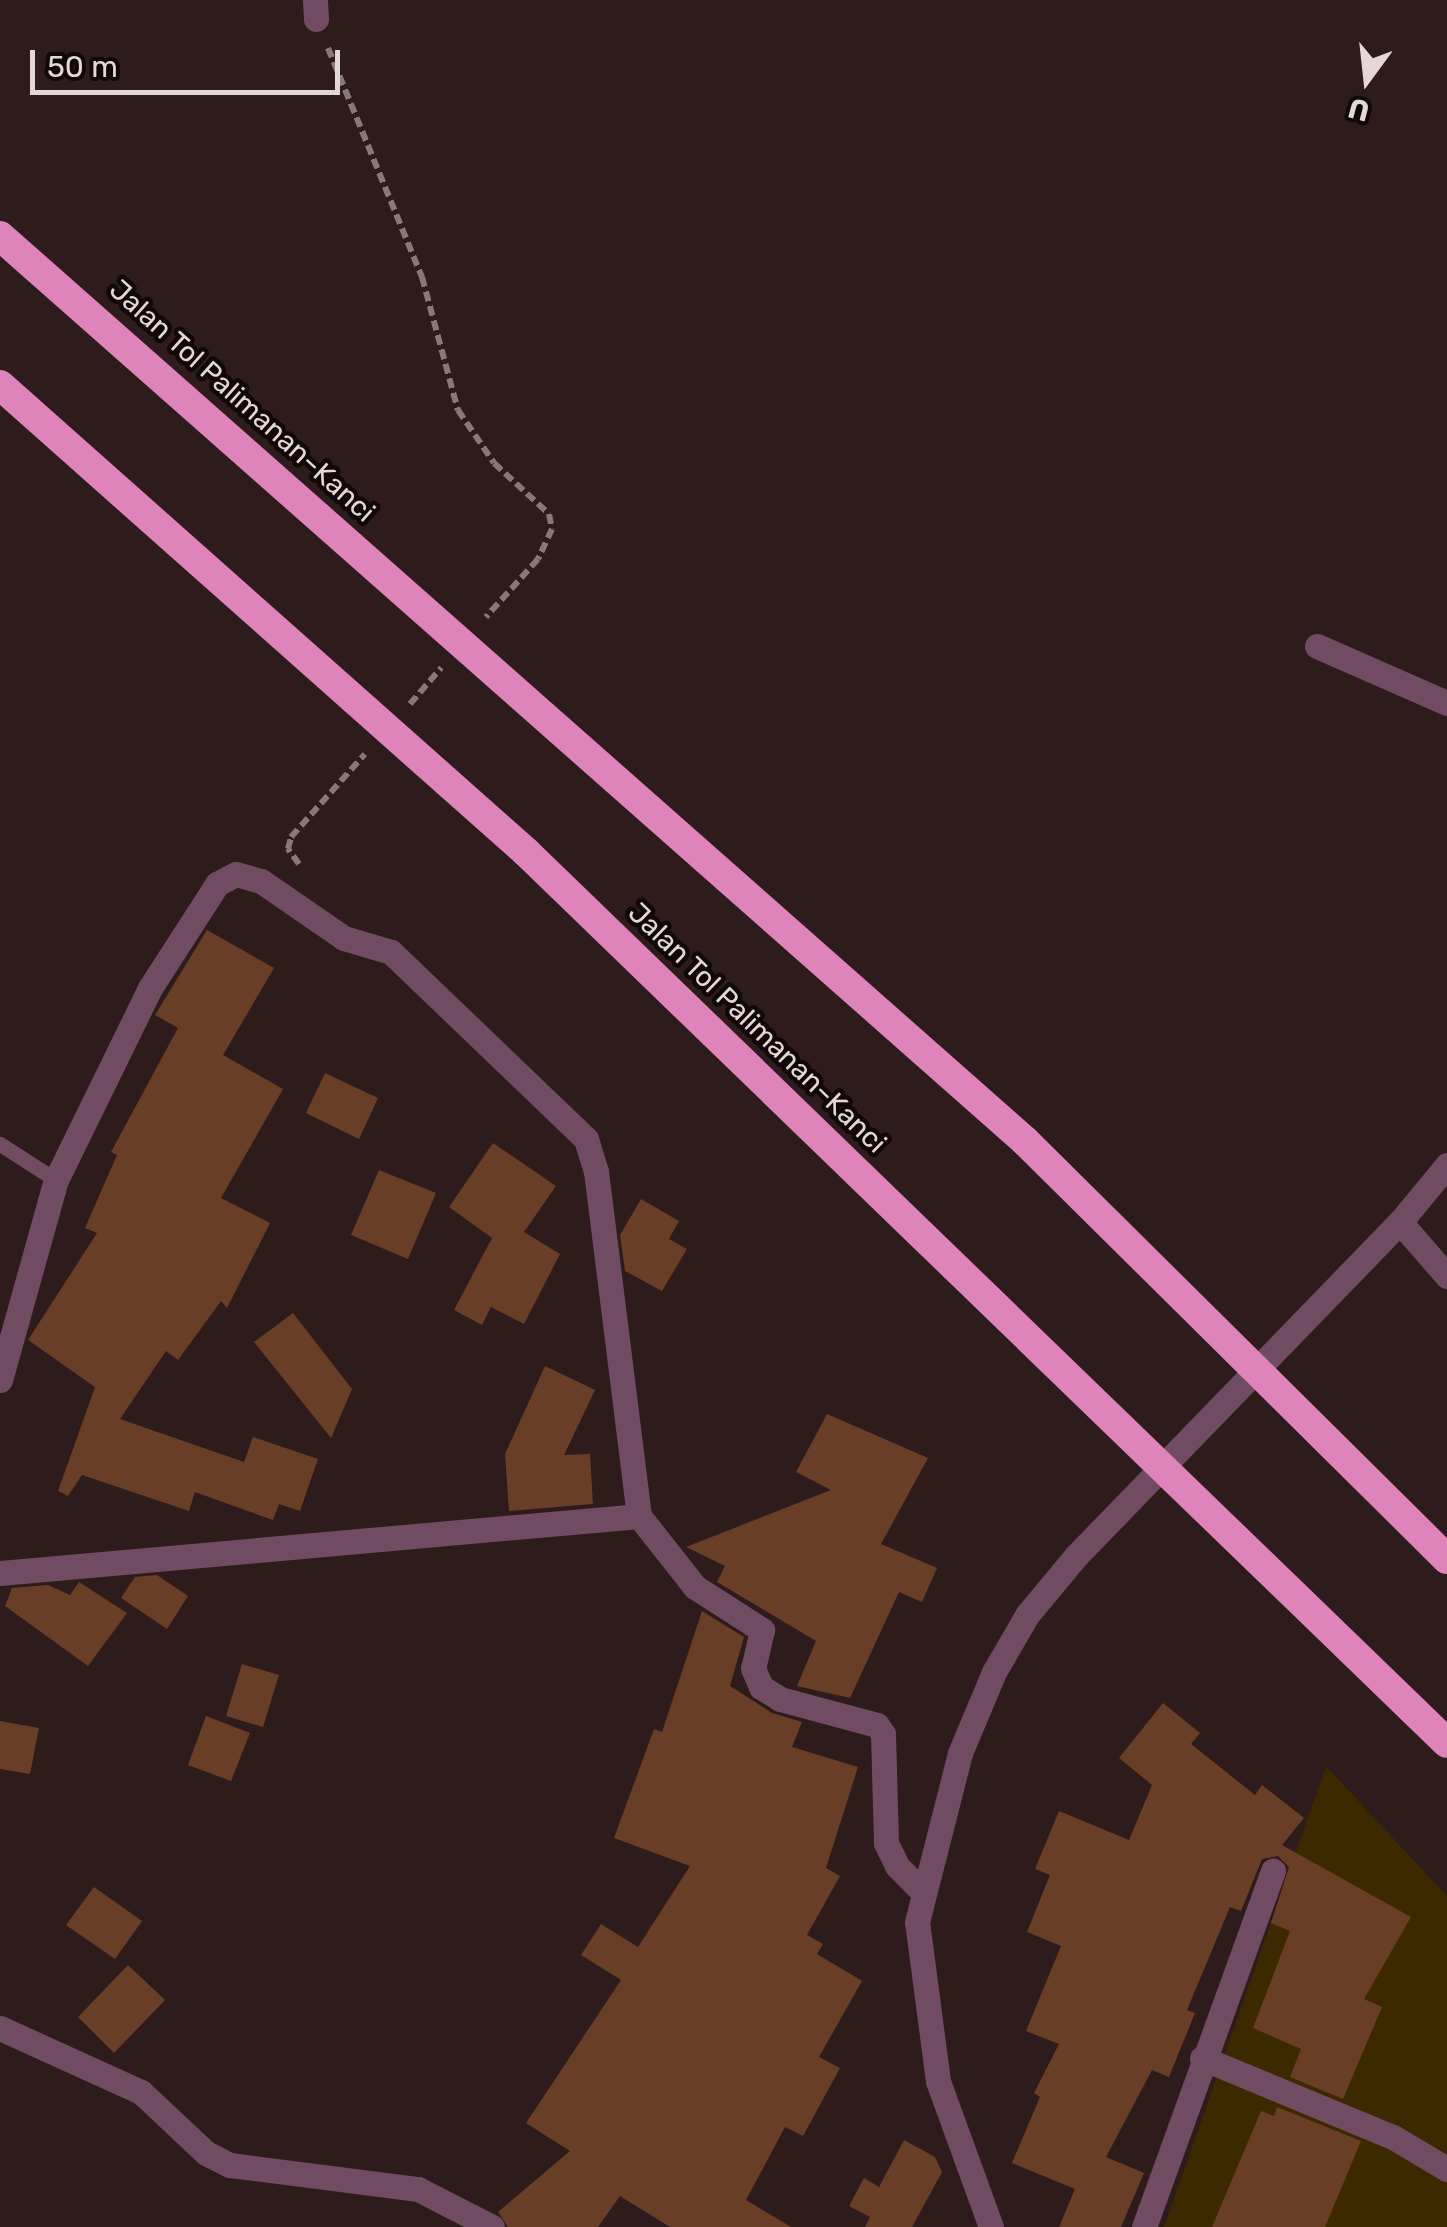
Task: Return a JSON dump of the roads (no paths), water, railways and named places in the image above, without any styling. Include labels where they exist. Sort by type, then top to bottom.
[{"type":"highway","name":"Jalan Tol Palimanan–Kanci","points":[[0,236],[1024,1141],[1447,1559]]},
{"type":"highway","name":"Jalan Tol Palimanan–Kanci","points":[[0,385],[526,852],[1447,1743]]},
{"type":"street","points":[[1318,646],[1447,702]]},
{"type":"street","points":[[0,1380],[56,1180],[150,988],[226,877],[249,875],[344,938],[391,952],[586,1139],[593,1155],[638,1516],[709,1600],[762,1630],[753,1668],[761,1686],[780,1700],[877,1725],[883,1734],[886,1842],[897,1866],[921,1890]]},
{"type":"street","points":[[992,2227],[938,2080],[920,1969],[921,1890],[960,1753],[994,1672],[1027,1616],[1076,1556],[1400,1222],[1447,1164]]},
{"type":"street","points":[[1400,1222],[1447,1276]]},
{"type":"street","points":[[0,1572],[638,1516]]},
{"type":"street","points":[[1144,2227],[1272,1871]]},
{"type":"street","points":[[0,2028],[142,2092],[206,2153],[230,2165],[418,2188],[492,2227]]},
{"type":"street","points":[[1202,2058],[1393,2137],[1447,2169]]},
{"type":"lane","points":[[0,1144],[56,1180]]}]
